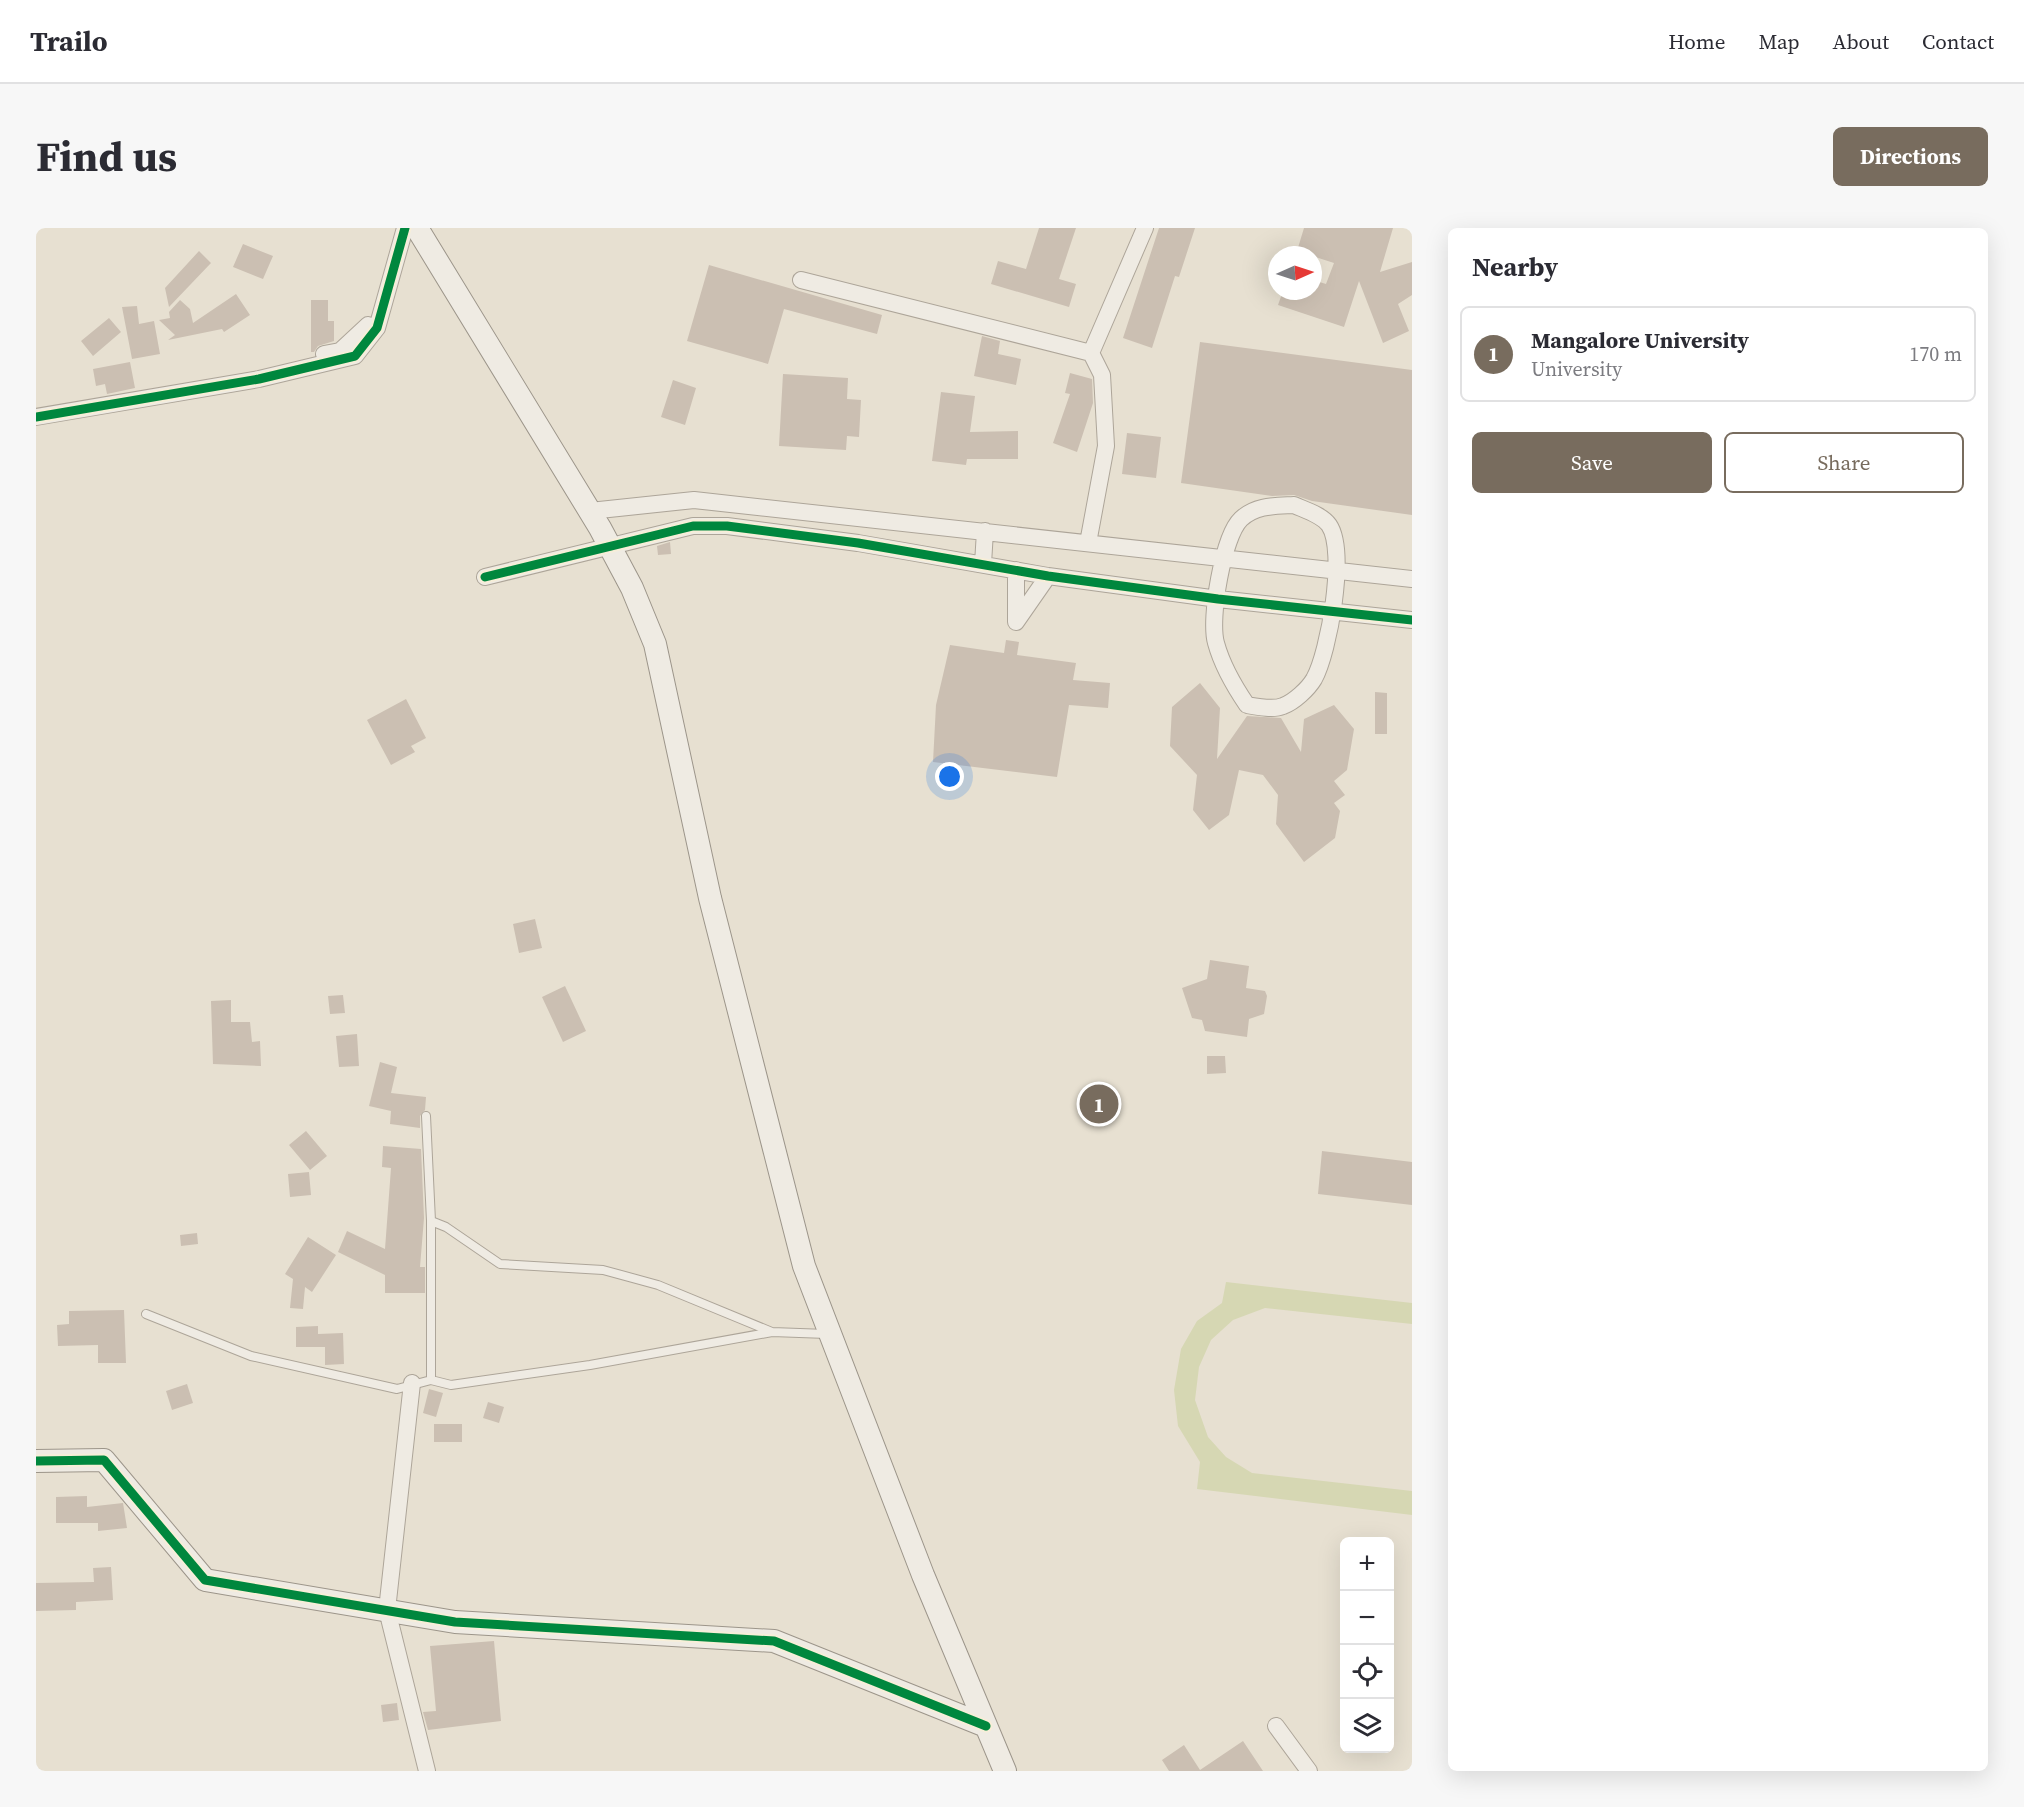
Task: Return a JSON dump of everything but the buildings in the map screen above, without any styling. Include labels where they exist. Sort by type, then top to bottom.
[{"type":"main road","points":[[413,229],[590,511],[632,588],[655,644],[713,909],[804,1266],[923,1575],[1005,1771]]},
{"type":"main road","points":[[36,1461],[104,1460],[205,1580],[455,1622],[774,1641],[986,1726]]},
{"type":"street","points":[[1091,353],[1145,228]]},
{"type":"street","points":[[36,417],[72,409],[259,379],[355,356],[376,328],[413,229]]},
{"type":"street","points":[[801,280],[1091,353],[1102,375],[1106,446],[1088,543]]},
{"type":"street","points":[[590,511],[694,500],[1412,579]]},
{"type":"street","points":[[1294,505],[1315,514],[1329,525],[1335,544],[1336,570],[1327,647],[1314,680],[1298,696],[1282,707],[1263,708],[1247,705],[1234,687],[1222,660],[1214,629],[1222,559],[1235,527],[1242,518],[1265,506],[1294,505]]},
{"type":"street","points":[[485,577],[693,526],[727,526],[983,564],[1048,576],[1218,599],[1412,620]]},
{"type":"street","points":[[983,564],[986,531]]},
{"type":"street","points":[[1016,570],[1016,622],[1048,576]]},
{"type":"street","points":[[412,1383],[387,1610],[427,1771]]},
{"type":"street","points":[[1276,1726],[1309,1771]]},
{"type":"lane","points":[[426,1116],[431,1221],[431,1380]]},
{"type":"lane","points":[[431,1221],[446,1227],[500,1264],[603,1270],[658,1285],[772,1332]]},
{"type":"lane","points":[[146,1314],[250,1356],[397,1389],[412,1383],[431,1380],[451,1385],[590,1365],[772,1332],[830,1334]]},
{"type":"green space","points":[[1226,1282],[1412,1303],[1412,1324],[1265,1308],[1233,1320],[1211,1340],[1199,1367],[1195,1400],[1208,1437],[1226,1457],[1252,1473],[1412,1491],[1412,1515],[1197,1489],[1200,1462],[1178,1426],[1174,1390],[1181,1349],[1197,1321],[1222,1303]]},
{"type":"cycle path","points":[[36,417],[259,379],[355,356],[377,328],[405,228]]},
{"type":"cycle path","points":[[485,577],[693,526],[727,526],[858,543],[1048,576],[1218,599],[1412,620]]},
{"type":"cycle path","points":[[36,1461],[104,1460],[205,1580],[455,1622],[774,1641],[986,1726]]},
{"type":"place","name":"Mangalore University","points":[[1099,1104]]}]
